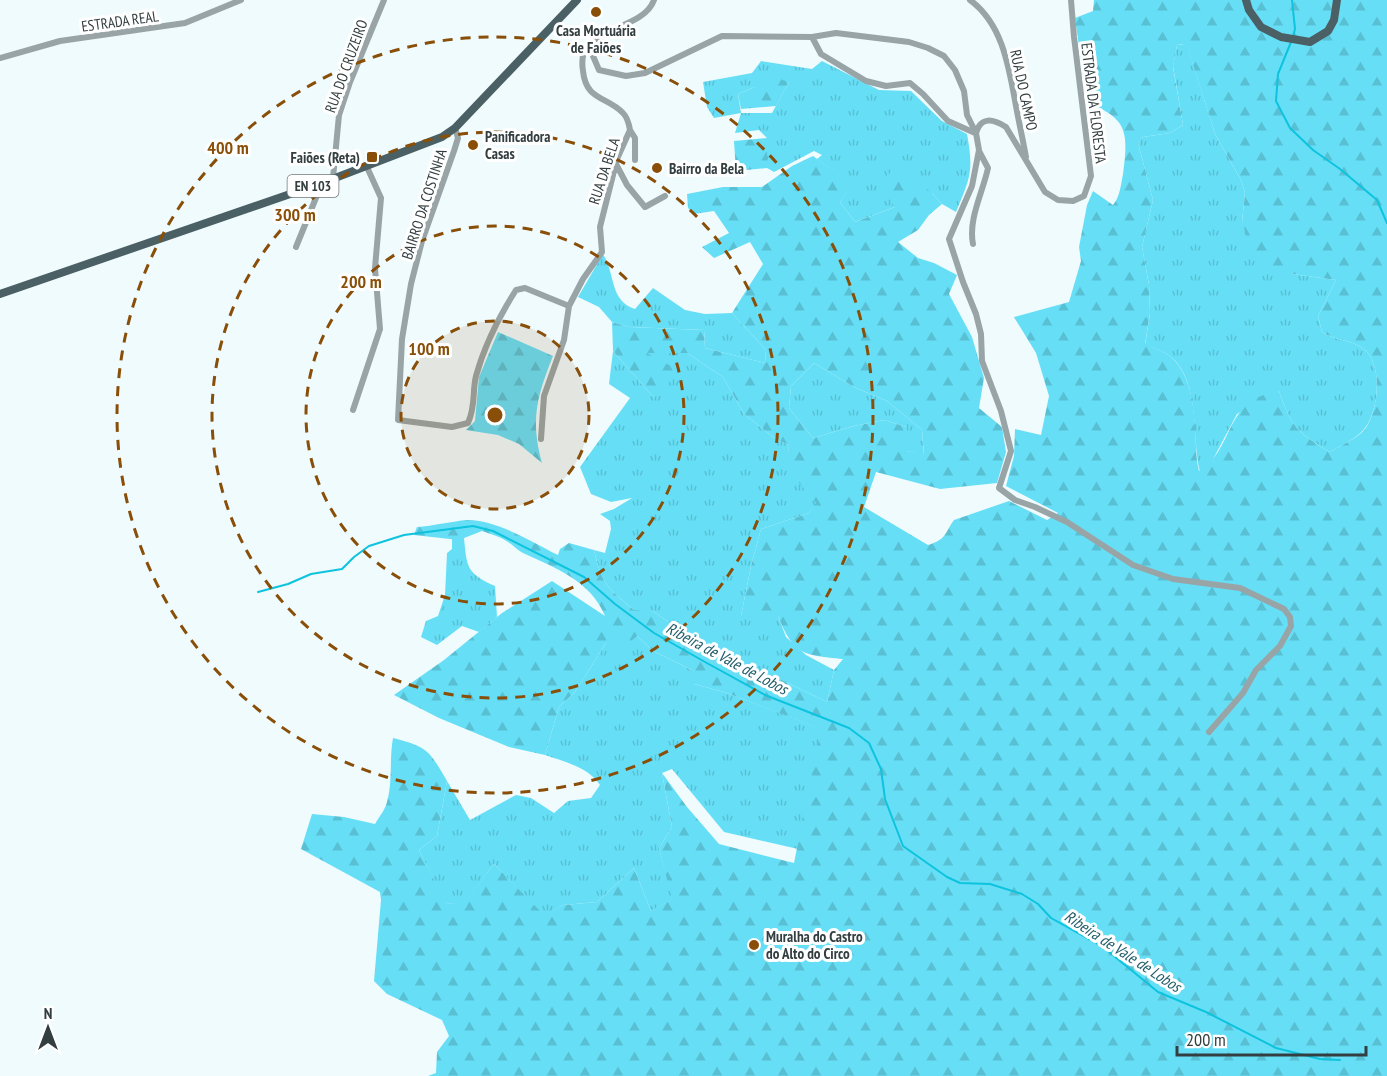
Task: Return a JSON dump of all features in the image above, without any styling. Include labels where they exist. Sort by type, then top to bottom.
[{"type":"main road","name":"EN 103","points":[[0,294],[322,183],[442,137],[455,128],[577,0]]},
{"type":"main road","points":[[1246,0],[1249,10],[1261,27],[1281,37],[1310,42],[1328,31],[1334,20],[1337,0]]},
{"type":"street","name":"ESTRADA REAL","points":[[0,58],[60,41],[185,24],[241,0]]},
{"type":"street","name":"RUA DO CRUZEIRO","points":[[333,178],[339,115],[384,0]]},
{"type":"street","name":"RUA DA BELA","points":[[569,306],[583,279],[602,252],[600,227],[616,164],[630,130],[623,113],[589,91],[582,65],[585,49],[600,37],[648,11],[654,0]]},
{"type":"street","name":"RUA DO CAMPO","points":[[970,0],[982,10],[989,20],[1007,58],[1026,160]]},
{"type":"street","name":"ESTRADA DA FLORESTA","points":[[976,133],[978,126],[986,120],[995,120],[1006,127],[1045,192],[1058,200],[1073,201],[1084,196],[1091,176],[1071,0]]},
{"type":"street","points":[[600,37],[593,56],[599,70],[626,76],[645,73],[722,36],[812,37],[836,33],[909,42],[944,56],[955,70],[964,91],[967,115],[988,168],[974,218],[971,236],[973,244]]},
{"type":"street","points":[[812,37],[821,54],[866,81],[886,86],[910,83],[948,121],[976,133]]},
{"type":"street","name":"BAIRRO DA COSTINHA","points":[[455,128],[458,138],[422,241],[411,284],[402,339],[398,420],[452,427],[468,423],[474,410],[476,377],[501,313],[516,290],[525,288],[569,306]]},
{"type":"street","points":[[630,130],[635,138],[635,160]]},
{"type":"street","points":[[979,150],[972,186],[949,239],[976,314],[981,334],[982,361],[1001,411],[1011,451],[999,488],[1015,500],[1067,522],[1101,542],[1133,565],[1173,579],[1240,588],[1284,609],[1290,617],[1291,626],[1280,646],[1256,670],[1243,693],[1209,732]]},
{"type":"street","points":[[616,164],[627,185],[645,207],[665,196]]},
{"type":"street","points":[[354,410],[380,328],[375,268],[381,198],[366,165]]},
{"type":"street","points":[[296,247],[322,183]]},
{"type":"street","points":[[541,439],[544,396],[564,340],[569,306]]},
{"type":"green space","points":[[1094,0],[1387,0],[1387,1076],[428,1076],[436,1073],[437,1052],[449,1036],[442,1020],[387,994],[374,981],[380,892],[301,849],[312,814],[344,817],[375,824],[385,808],[389,794],[393,738],[421,747],[436,762],[447,781],[437,836],[419,850],[446,904],[465,902],[494,864],[544,915],[563,905],[597,902],[634,868],[651,911],[672,899],[659,848],[672,827],[662,773],[719,844],[794,863],[821,729],[724,692],[694,684],[694,671],[653,651],[637,636],[625,646],[606,636],[606,643],[575,692],[559,707],[545,755],[509,747],[439,718],[394,695],[444,660],[502,613],[552,581],[605,616],[581,584],[559,570],[521,552],[502,538],[482,531],[459,540],[414,535],[417,527],[467,520],[479,521],[514,533],[558,555],[560,549],[569,543],[594,550],[600,571],[607,584],[634,610],[651,610],[745,674],[780,679],[827,702],[834,670],[843,659],[802,651],[789,639],[778,616],[741,616],[761,529],[809,513],[816,503],[786,467],[789,445],[777,440],[744,414],[723,377],[687,353],[647,353],[680,371],[654,398],[613,351],[612,322],[629,327],[704,330],[705,348],[765,363],[766,350],[732,313],[763,264],[750,242],[714,258],[702,247],[729,233],[714,211],[694,214],[688,208],[687,194],[723,187],[762,187],[792,166],[813,156],[854,184],[840,202],[855,222],[895,207],[879,185],[897,165],[942,204],[929,215],[918,230],[898,242],[918,258],[934,263],[957,275],[949,294],[972,337],[984,378],[979,408],[1002,427],[1006,452],[997,483],[940,489],[876,472],[864,507],[928,545],[942,538],[954,520],[1009,501],[1047,520],[1058,513],[1006,486],[1014,456],[1015,429],[1041,435],[1049,396],[1036,353],[1014,317],[1069,302],[1081,261],[1079,247],[1087,205],[1093,191],[1113,205],[1120,190],[1125,148],[1123,129],[1111,115],[1087,103],[1075,18],[1093,11]],"holes":[[[1183,44],[1188,49],[1215,134],[1241,180],[1245,193],[1242,222],[1251,248],[1260,260],[1274,268],[1292,274],[1336,280],[1318,316],[1322,332],[1361,347],[1368,353],[1373,363],[1377,386],[1370,421],[1358,435],[1330,452],[1297,428],[1279,391],[1261,396],[1248,404],[1238,414],[1211,461],[1199,471],[1195,420],[1186,379],[1180,367],[1171,357],[1145,344],[1150,313],[1149,285],[1142,247],[1153,200],[1138,143],[1143,137],[1170,133],[1183,125],[1173,67],[1177,45]],[[814,363],[854,387],[887,401],[922,430],[924,455],[907,451],[907,427],[884,420],[813,438],[789,408],[791,386]]]},
{"type":"green space","points":[[1184,44],[1188,48],[1215,134],[1241,180],[1245,193],[1242,222],[1292,274],[1336,280],[1318,316],[1322,332],[1361,347],[1368,353],[1373,363],[1377,386],[1374,410],[1370,420],[1358,435],[1330,452],[1297,428],[1279,391],[1237,414],[1211,463],[1200,472],[1191,395],[1187,381],[1171,357],[1145,345],[1150,313],[1149,285],[1142,247],[1153,200],[1138,143],[1143,137],[1170,133],[1183,125],[1173,66],[1177,45]]},
{"type":"green space","points":[[761,61],[812,69],[822,61],[879,90],[911,91],[942,121],[967,134],[970,157],[969,174],[956,212],[942,204],[932,193],[855,222],[840,202],[853,184],[817,159],[822,155],[814,151],[774,172],[767,168],[767,138],[759,130],[735,133],[741,113],[714,118],[707,107],[703,82],[752,73]],"holes":[[[789,82],[772,113],[741,113],[738,94],[755,87]]]},
{"type":"green space","points":[[763,74],[789,82],[776,106],[741,109],[738,94],[755,87]]},
{"type":"green space","points":[[767,138],[767,168],[736,171],[734,141]]},
{"type":"green space","points":[[603,254],[617,293],[627,305],[635,309],[653,288],[685,310],[705,314],[732,313],[766,350],[765,363],[705,348],[704,330],[629,327],[612,322],[599,307],[578,297]]},
{"type":"green space","points":[[498,332],[553,356],[537,408],[536,434],[542,463],[519,444],[498,435],[466,430],[475,421],[479,377]]},
{"type":"green space","points":[[613,351],[654,398],[645,352],[687,353],[723,377],[744,414],[777,440],[789,445],[787,467],[817,503],[809,513],[761,529],[741,616],[778,616],[786,637],[806,655],[834,670],[827,702],[780,679],[745,674],[651,610],[634,610],[612,590],[603,578],[594,550],[605,553],[611,529],[610,521],[600,514],[632,498],[611,502],[591,494],[580,467],[630,398],[609,384]]},
{"type":"green space","points":[[814,363],[854,387],[887,401],[922,430],[924,456],[907,451],[907,427],[884,420],[813,438],[789,408],[791,386]]},
{"type":"green space","points":[[464,538],[467,563],[473,573],[495,586],[497,617],[479,632],[462,626],[437,645],[421,637],[426,621],[438,616],[445,595],[447,553],[452,549],[452,539]]},
{"type":"green space","points":[[606,636],[637,636],[653,651],[694,671],[694,684],[724,692],[822,729],[798,849],[724,832],[672,769],[662,773],[672,827],[659,848],[673,899],[651,911],[634,868],[597,902],[563,905],[544,916],[494,864],[465,903],[445,904],[419,850],[437,836],[447,781],[470,820],[516,795],[531,798],[554,813],[568,801],[591,798],[600,785],[583,769],[545,755],[559,707],[575,692],[606,643]]},
{"type":"waterway","points":[[1292,0],[1295,29],[1293,36]]},
{"type":"waterway","points":[[1291,42],[1278,74],[1276,101],[1290,128],[1313,150],[1377,200],[1387,223]]},
{"type":"waterway","name":"Ribeira de Vale de Lobos","points":[[258,592],[288,584],[311,574],[342,569],[369,546],[404,535],[473,526],[493,531],[584,577],[654,633],[705,662],[765,695],[849,728],[869,743],[881,769],[885,799],[903,846],[947,877],[960,883],[990,884],[1022,894],[1038,904],[1051,918],[1103,947],[1158,992],[1206,1012],[1276,1048],[1320,1059],[1340,1060]]},
{"type":"place","name":"Casa Mortuária de Faiões","points":[[596,12]]},
{"type":"place","name":"Panificadora Casas","points":[[473,145]]},
{"type":"place","name":"Faiões (Reta)","points":[[372,157]]},
{"type":"place","name":"Bairro da Bela","points":[[657,168]]},
{"type":"place","name":"Muralha do Castro do Alto do Circo","points":[[754,945]]}]
